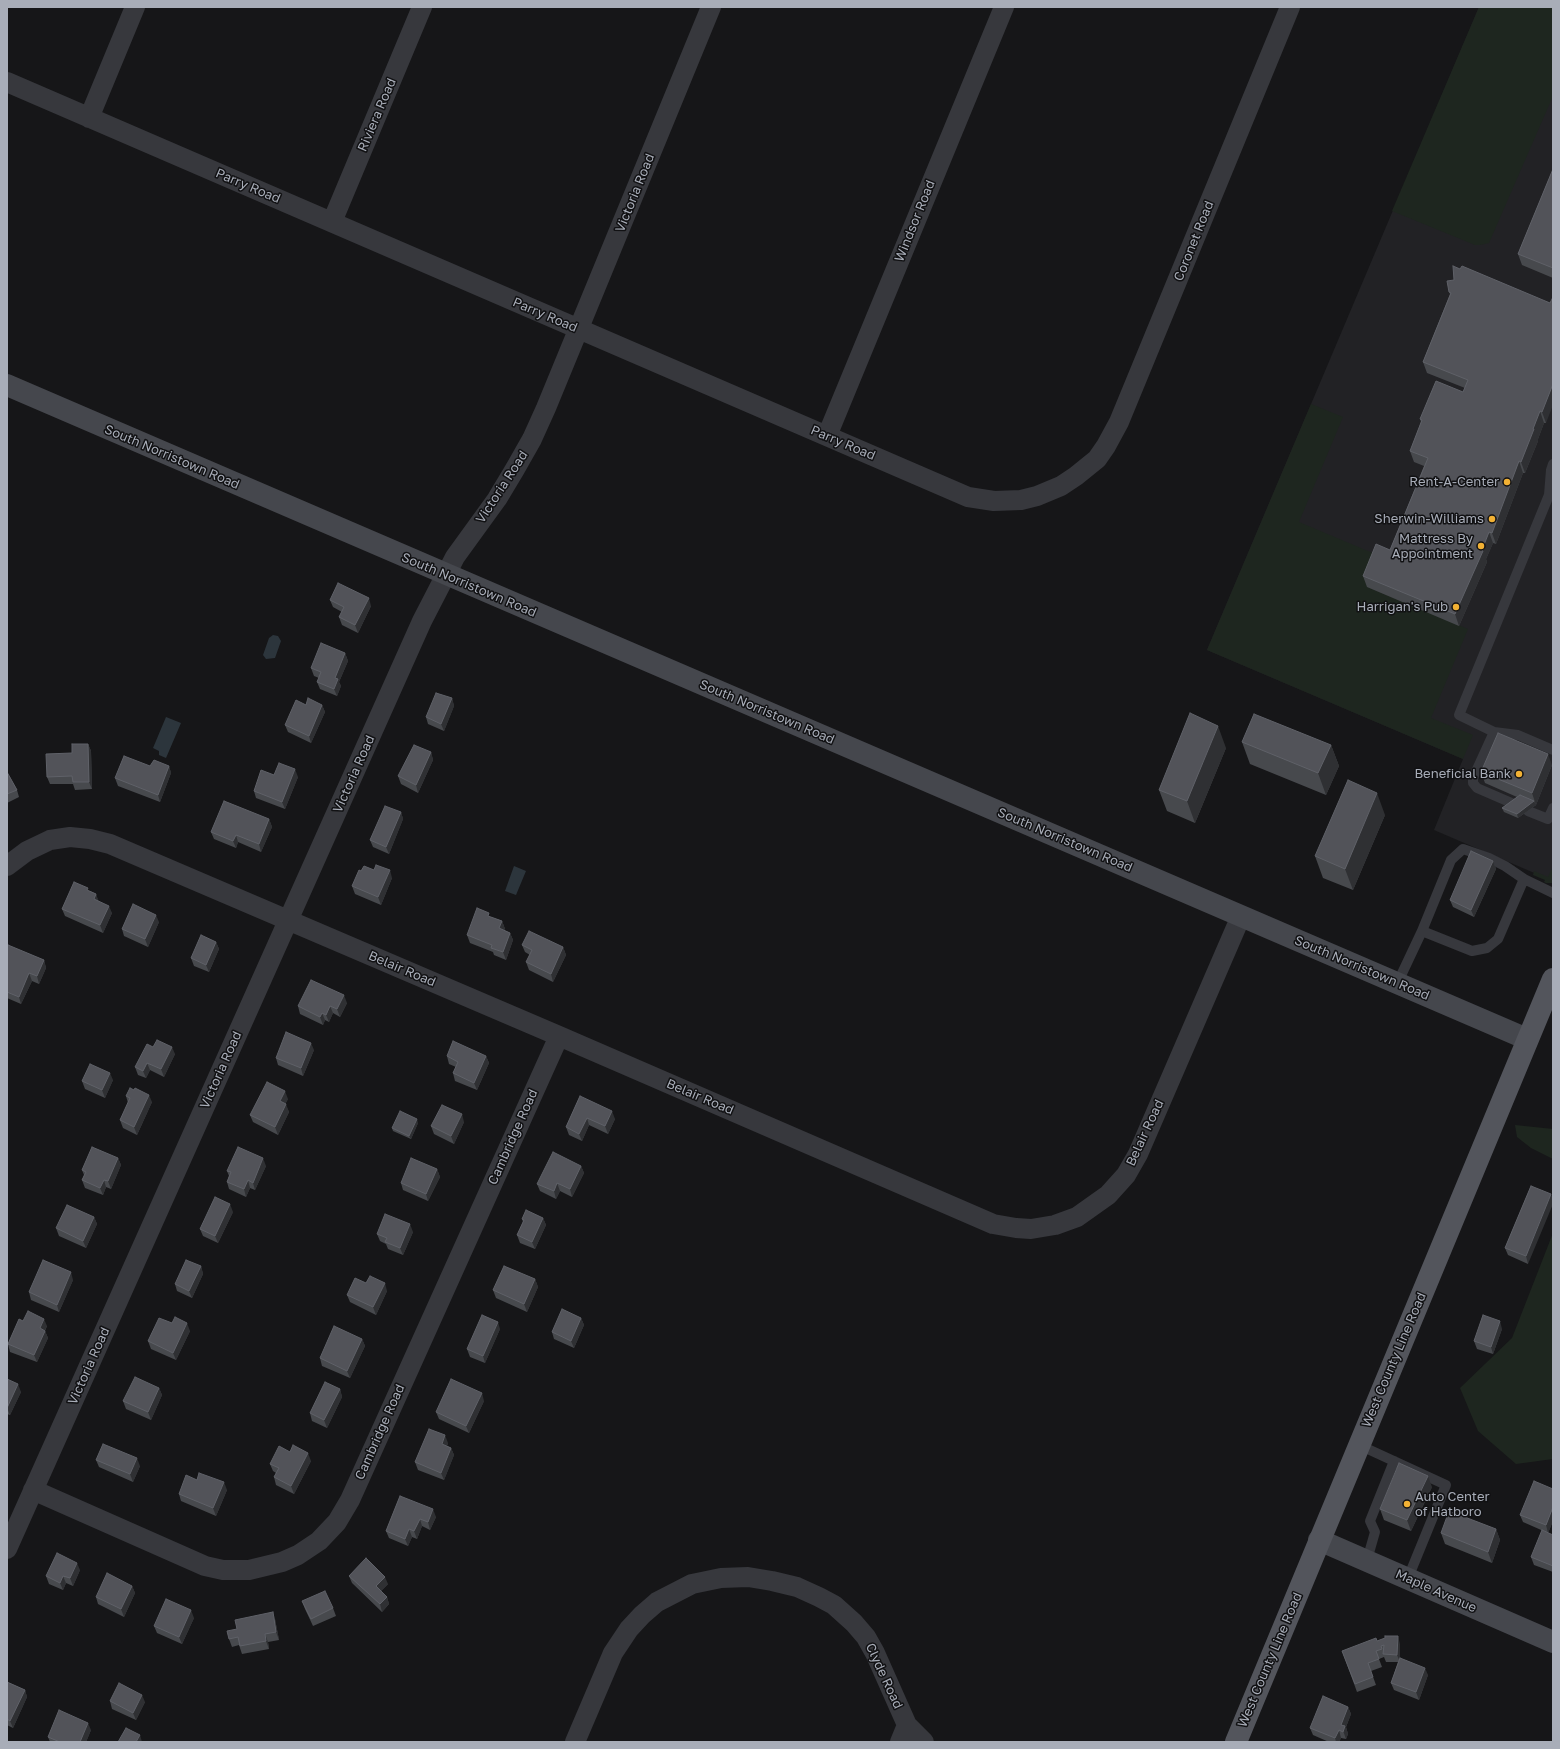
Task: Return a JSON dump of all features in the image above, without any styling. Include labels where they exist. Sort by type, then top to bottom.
[{"type":"main road","name":"West County Line Road","points":[[1236,1742],[1553,979]]},
{"type":"street","points":[[89,118],[135,7]]},
{"type":"street","name":"Riviera Road","points":[[332,222],[422,7]]},
{"type":"street","name":"Victoria Road","points":[[7,1549],[422,621],[445,574],[468,537],[497,499],[532,439],[579,329],[711,7]]},
{"type":"street","name":"Windsor Road","points":[[827,436],[1004,7]]},
{"type":"street","name":"Coronet Road","points":[[1085,468],[1097,459],[1119,422],[1290,7]]},
{"type":"street","name":"Parry Road","points":[[7,82],[968,497],[994,501],[1021,500],[1037,496],[1061,486],[1085,468]]},
{"type":"street","name":"South Norristown Road","points":[[7,385],[1527,1039]]},
{"type":"street","name":"Belair Road","points":[[7,866],[27,851],[50,840],[70,838],[90,839],[117,847],[993,1224],[1032,1229],[1055,1225],[1077,1216],[1108,1194],[1126,1175],[1138,1154],[1241,916]]},
{"type":"street","name":"Cambridge Road","points":[[33,1490],[206,1566],[223,1570],[249,1570],[277,1564],[298,1555],[319,1541],[337,1522],[350,1500],[559,1036]]},
{"type":"street","name":"Maple Avenue","points":[[1320,1540],[1553,1642]]},
{"type":"street","name":"Clyde Road","points":[[575,1742],[613,1654],[629,1629],[642,1615],[658,1602],[692,1584],[721,1578],[748,1577],[797,1587],[834,1605],[854,1623],[866,1637],[875,1653],[903,1734]]},
{"type":"street","points":[[903,1734],[924,1742]]},
{"type":"lane","points":[[1553,464],[1550,470],[1549,495],[1459,715],[1494,732],[1518,735],[1553,750]]},
{"type":"lane","points":[[1494,732],[1473,778],[1473,783],[1477,788],[1514,804]]},
{"type":"lane","points":[[1528,810],[1548,819],[1553,808]]},
{"type":"lane","points":[[1397,984],[1422,931],[1451,860],[1463,849],[1494,860],[1524,879],[1553,894]]},
{"type":"lane","points":[[1422,931],[1472,951],[1487,948],[1498,939],[1524,879]]},
{"type":"lane","points":[[1359,1445],[1446,1485],[1408,1578]]},
{"type":"lane","points":[[1367,1560],[1375,1532],[1370,1521],[1394,1461]]},
{"type":"shaded area","points":[[1479,7],[1553,7],[1553,881],[1434,830],[1463,759],[1207,650]]},
{"type":"shaded area","points":[[1479,7],[1553,7],[1553,96],[1489,243],[1475,245],[1392,211]]},
{"type":"shaded area","points":[[1311,404],[1343,417],[1299,522],[1375,554],[1367,587],[1468,629],[1431,718],[1473,735],[1463,759],[1207,650]]},
{"type":"shaded area","points":[[273,635],[278,636],[281,641],[275,658],[266,659],[263,655],[269,638]]},
{"type":"shaded area","points":[[166,717],[181,723],[166,758],[159,755],[159,751],[153,748]]},
{"type":"shaded area","points":[[514,866],[526,871],[516,895],[505,891]]},
{"type":"shaded area","points":[[1553,866],[1553,883],[1546,883],[1544,882],[1545,880],[1533,875],[1534,871],[1548,877]]},
{"type":"shaded area","points":[[1515,1125],[1553,1129],[1553,1159],[1531,1148],[1517,1137]]},
{"type":"shaded area","points":[[1553,1233],[1553,1459],[1516,1464],[1478,1431],[1460,1388],[1512,1338]]},
{"type":"building","points":[[1553,169],[1553,268],[1518,254]]},
{"type":"building","points":[[1453,266],[1460,269],[1462,266],[1550,303],[1553,297],[1553,384],[1542,412],[1540,411],[1521,462],[1519,461],[1492,533],[1489,532],[1482,550],[1483,551],[1455,614],[1363,576],[1376,544],[1390,550],[1428,458],[1410,451],[1422,420],[1420,419],[1436,381],[1463,392],[1468,380],[1423,362],[1451,293],[1449,292],[1447,281],[1454,280]]},
{"type":"building","points":[[338,583],[369,598],[355,625],[339,617],[344,607],[330,600]]},
{"type":"building","points":[[321,643],[345,653],[335,678],[338,679],[334,689],[317,682],[321,672],[311,668]]},
{"type":"building","points":[[436,693],[452,698],[441,724],[426,717]]},
{"type":"building","points":[[308,698],[322,705],[309,736],[285,725],[296,700],[306,705]]},
{"type":"building","points":[[1190,713],[1218,726],[1187,801],[1159,790]]},
{"type":"building","points":[[1254,714],[1331,745],[1318,773],[1242,742]]},
{"type":"building","name":"Beneficial Bank","points":[[1498,733],[1548,754],[1532,793],[1481,772]]},
{"type":"building","points":[[72,744],[88,744],[89,782],[73,782],[72,776],[47,777],[46,754],[72,753]]},
{"type":"building","points":[[414,745],[431,752],[416,785],[398,776]]},
{"type":"building","points":[[124,756],[150,766],[154,760],[169,766],[158,795],[115,778]]},
{"type":"building","points":[[279,763],[295,769],[282,802],[254,791],[261,770],[274,775]]},
{"type":"building","points":[[7,772],[17,790],[7,794]]},
{"type":"building","points":[[1348,780],[1377,793],[1345,869],[1315,856]]},
{"type":"building","points":[[1520,795],[1534,801],[1517,814],[1502,808]]},
{"type":"building","points":[[224,801],[269,819],[259,844],[236,835],[233,841],[211,832]]},
{"type":"building","points":[[385,806],[401,812],[386,847],[370,840]]},
{"type":"building","points":[[1471,851],[1493,861],[1471,910],[1450,900]]},
{"type":"building","points":[[376,865],[390,870],[378,897],[352,886],[359,870],[361,871],[364,866],[374,870]]},
{"type":"building","points":[[74,882],[88,888],[87,890],[96,894],[94,899],[109,906],[100,925],[62,909]]},
{"type":"building","points":[[133,904],[156,915],[145,939],[122,929]]},
{"type":"building","points":[[477,908],[489,913],[488,916],[502,921],[499,928],[510,933],[503,952],[491,948],[492,945],[467,935]]},
{"type":"building","points":[[529,931],[563,947],[551,974],[526,962],[532,950],[522,945]]},
{"type":"building","points":[[201,935],[216,942],[206,965],[191,958]]},
{"type":"building","points":[[8,945],[44,960],[37,976],[29,973],[19,997],[7,992]]},
{"type":"building","points":[[311,980],[344,995],[337,1009],[330,1006],[326,1015],[322,1013],[320,1017],[298,1006]]},
{"type":"building","points":[[286,1032],[311,1043],[301,1068],[276,1058]]},
{"type":"building","points":[[157,1040],[172,1047],[161,1069],[147,1063],[143,1071],[135,1067],[147,1044],[153,1047]]},
{"type":"building","points":[[453,1041],[486,1056],[474,1083],[453,1073],[458,1062],[447,1056]]},
{"type":"building","points":[[90,1064],[110,1073],[102,1090],[82,1081]]},
{"type":"building","points":[[267,1082],[285,1091],[280,1101],[286,1104],[275,1127],[250,1115]]},
{"type":"building","points":[[130,1088],[134,1090],[135,1088],[149,1095],[134,1127],[120,1120],[130,1098],[126,1096]]},
{"type":"building","points":[[580,1096],[612,1111],[605,1126],[587,1118],[579,1134],[566,1127]]},
{"type":"building","points":[[442,1105],[462,1114],[451,1136],[431,1126]]},
{"type":"building","points":[[400,1111],[417,1119],[409,1136],[392,1128]]},
{"type":"building","points":[[92,1147],[118,1158],[108,1181],[104,1180],[100,1188],[82,1180],[86,1172],[82,1170]]},
{"type":"building","points":[[238,1147],[263,1158],[253,1183],[248,1180],[244,1189],[227,1182],[231,1172],[227,1171]]},
{"type":"building","points":[[553,1152],[581,1166],[570,1189],[557,1183],[554,1191],[537,1184]]},
{"type":"building","points":[[411,1158],[437,1169],[426,1194],[401,1183]]},
{"type":"building","points":[[1531,1186],[1551,1194],[1526,1256],[1505,1248]]},
{"type":"building","points":[[215,1197],[230,1204],[215,1236],[200,1229]]},
{"type":"building","points":[[67,1205],[94,1217],[83,1241],[56,1228]]},
{"type":"building","points":[[526,1210],[543,1218],[532,1242],[517,1235],[524,1220],[522,1219]]},
{"type":"building","points":[[385,1214],[410,1224],[400,1248],[385,1242],[387,1238],[377,1234]]},
{"type":"building","points":[[43,1260],[71,1272],[57,1305],[29,1292]]},
{"type":"building","points":[[186,1260],[201,1266],[189,1291],[175,1284]]},
{"type":"building","points":[[504,1266],[535,1279],[524,1304],[493,1290]]},
{"type":"building","points":[[370,1276],[385,1283],[373,1307],[347,1295],[355,1278],[366,1283]]},
{"type":"building","points":[[562,1309],[581,1318],[571,1341],[552,1332]]},
{"type":"building","points":[[28,1311],[44,1319],[40,1328],[45,1331],[34,1355],[8,1344],[19,1319],[23,1321]]},
{"type":"building","points":[[482,1315],[498,1322],[483,1356],[467,1349]]},
{"type":"building","points":[[1483,1315],[1500,1321],[1491,1347],[1474,1341]]},
{"type":"building","points":[[175,1317],[187,1323],[173,1353],[148,1341],[159,1318],[172,1323]]},
{"type":"building","points":[[334,1326],[362,1339],[347,1371],[320,1358]]},
{"type":"building","points":[[135,1377],[159,1388],[148,1412],[123,1401]]},
{"type":"building","points":[[7,1379],[18,1384],[7,1408]]},
{"type":"building","points":[[451,1379],[482,1393],[466,1426],[436,1412]]},
{"type":"building","points":[[325,1382],[340,1389],[324,1420],[310,1413]]},
{"type":"building","points":[[429,1429],[445,1435],[442,1444],[451,1448],[441,1473],[415,1462]]},
{"type":"building","points":[[103,1444],[137,1458],[130,1474],[96,1460]]},
{"type":"building","points":[[293,1445],[308,1453],[291,1486],[274,1477],[279,1468],[270,1464],[279,1446],[290,1452]]},
{"type":"building","name":"Auto Center of Hatboro","points":[[1399,1463],[1428,1476],[1407,1520],[1380,1509]]},
{"type":"building","points":[[199,1473],[224,1482],[213,1508],[179,1494],[186,1475],[197,1480]]},
{"type":"building","points":[[1534,1481],[1553,1489],[1553,1507],[1546,1525],[1520,1515]]},
{"type":"building","points":[[400,1496],[433,1509],[428,1522],[420,1519],[414,1531],[409,1529],[405,1539],[386,1531]]},
{"type":"building","points":[[1449,1511],[1496,1529],[1488,1552],[1441,1533]]},
{"type":"building","points":[[1542,1530],[1553,1535],[1553,1566],[1531,1557]]},
{"type":"building","points":[[57,1553],[77,1563],[70,1578],[63,1576],[60,1583],[46,1576]]},
{"type":"building","points":[[366,1558],[385,1577],[376,1586],[387,1597],[380,1604],[349,1576]]},
{"type":"building","points":[[107,1573],[132,1586],[121,1609],[96,1597]]},
{"type":"building","points":[[325,1591],[333,1608],[311,1619],[302,1601]]},
{"type":"building","points":[[166,1599],[191,1610],[179,1637],[154,1626]]},
{"type":"building","points":[[273,1612],[276,1632],[265,1634],[266,1641],[240,1646],[238,1637],[229,1639],[227,1631],[237,1629],[235,1620]]},
{"type":"building","points":[[1385,1636],[1398,1636],[1397,1655],[1383,1654],[1384,1645],[1381,1646],[1382,1649],[1376,1651],[1379,1659],[1368,1663],[1373,1677],[1355,1684],[1342,1651],[1376,1638],[1377,1641],[1385,1638]]},
{"type":"building","points":[[1400,1658],[1425,1668],[1416,1692],[1391,1683]]},
{"type":"building","points":[[7,1682],[25,1690],[10,1721],[7,1719]]},
{"type":"building","points":[[119,1683],[142,1695],[133,1713],[110,1701]]},
{"type":"building","points":[[1323,1696],[1348,1707],[1341,1725],[1345,1726],[1343,1732],[1339,1730],[1335,1738],[1310,1728]]},
{"type":"building","points":[[59,1710],[88,1723],[80,1742],[60,1742],[48,1737]]},
{"type":"building","points":[[126,1728],[140,1735],[136,1742],[118,1742]]},
{"type":"place","name":"Rent-A-Center","points":[[1507,482]]},
{"type":"place","name":"Sherwin-Williams","points":[[1492,519]]},
{"type":"place","name":"Mattress By Appointment","points":[[1481,546]]},
{"type":"place","name":"Harrigan's Pub","points":[[1456,607]]},
{"type":"place","name":"Beneficial Bank","points":[[1519,774]]},
{"type":"place","name":"Auto Center of Hatboro","points":[[1407,1504]]}]
